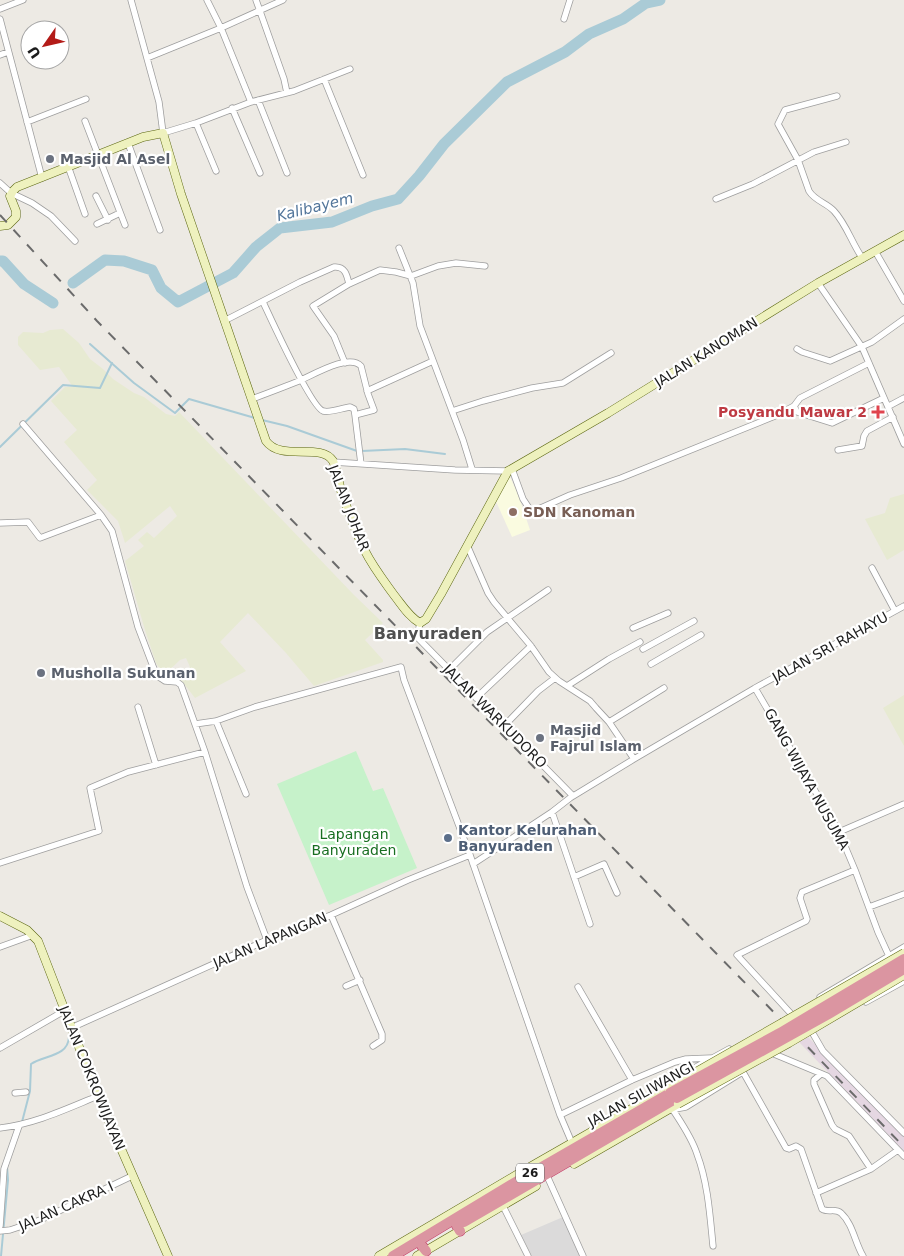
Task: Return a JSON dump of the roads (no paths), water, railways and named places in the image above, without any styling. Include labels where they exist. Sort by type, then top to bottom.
[{"type":"highway","name":"JALAN SILIWANGI","points":[[392,1256],[415,1251],[459,1228],[904,959]]},
{"type":"highway","name":"JALAN SILIWANGI","points":[[415,1251],[546,1164],[672,1100],[827,1015],[904,969]]},
{"type":"street","points":[[0,9],[23,0]]},
{"type":"street","points":[[131,0],[159,102],[163,133]]},
{"type":"street","points":[[207,0],[222,28],[252,102]]},
{"type":"street","points":[[256,0],[287,93]]},
{"type":"street","points":[[147,58],[222,28],[283,0]]},
{"type":"street","points":[[564,19],[570,0]]},
{"type":"street","points":[[0,19],[42,178]]},
{"type":"street","points":[[0,55],[8,52]]},
{"type":"street","points":[[0,226],[8,225],[16,218],[16,211],[10,199],[11,193],[17,188],[149,135],[163,133],[196,123],[232,108],[287,93],[350,69]]},
{"type":"street","points":[[324,79],[363,175]]},
{"type":"street","points":[[836,96],[785,110],[778,124],[798,160],[812,196],[833,209],[841,218],[863,259]]},
{"type":"street","points":[[26,122],[86,99]]},
{"type":"street","points":[[258,100],[287,173]]},
{"type":"street","points":[[232,108],[260,173]]},
{"type":"street","points":[[85,122],[125,225]]},
{"type":"street","points":[[196,123],[216,171]]},
{"type":"street","name":"JALAN JOHAR","points":[[163,133],[184,202],[265,438],[274,449],[322,454],[329,457],[333,462],[352,522],[375,570],[404,608],[420,623]]},
{"type":"street","points":[[716,199],[753,184],[814,152],[846,142]]},
{"type":"street","points":[[128,143],[160,230]]},
{"type":"street","points":[[68,166],[85,214]]},
{"type":"street","points":[[0,182],[11,193],[32,203],[51,216],[75,241]]},
{"type":"street","points":[[96,196],[108,220]]},
{"type":"street","points":[[97,224],[120,213]]},
{"type":"street","name":"JALAN KANOMAN","points":[[510,470],[608,413],[818,283],[904,235]]},
{"type":"street","points":[[399,248],[411,276],[420,326],[472,469]]},
{"type":"street","points":[[875,251],[904,301]]},
{"type":"street","points":[[345,363],[334,336],[313,306],[350,284],[380,270],[404,273],[411,276],[438,266],[456,263],[485,266]]},
{"type":"street","points":[[224,321],[300,282],[334,267],[343,269],[350,284]]},
{"type":"street","points":[[818,283],[862,347],[904,444]]},
{"type":"street","points":[[263,302],[315,404],[321,410],[329,411],[350,407],[354,410],[361,464]]},
{"type":"street","points":[[797,349],[830,361],[872,342],[904,319]]},
{"type":"street","points":[[452,411],[532,388],[559,385],[611,353]]},
{"type":"street","points":[[367,391],[433,361]]},
{"type":"street","points":[[252,399],[302,380],[319,371],[355,362],[360,365],[374,410],[355,415]]},
{"type":"street","points":[[510,470],[526,505],[531,511],[534,511],[570,495],[655,465],[794,406],[800,398],[869,363]]},
{"type":"street","points":[[794,406],[797,412],[832,423],[884,398]]},
{"type":"street","points":[[888,406],[904,398]]},
{"type":"street","points":[[838,450],[862,446],[864,434],[867,431],[893,417]]},
{"type":"street","points":[[23,424],[100,515],[114,535],[136,620],[146,650],[159,677],[165,681],[179,683],[205,752],[247,887],[267,940]]},
{"type":"street","points":[[333,462],[455,470],[510,470]]},
{"type":"street","points":[[420,623],[426,619],[441,594],[510,470]]},
{"type":"street","points":[[0,522],[28,522],[40,538],[100,515]]},
{"type":"street","points":[[468,545],[488,593],[549,672],[590,701],[609,722],[634,759]]},
{"type":"street","points":[[872,568],[895,611]]},
{"type":"street","points":[[449,670],[474,644],[507,617],[548,590]]},
{"type":"street","name":"JALAN SRI RAHAYU","points":[[473,864],[573,796],[634,759],[755,688],[904,606]]},
{"type":"street","points":[[634,628],[668,613]]},
{"type":"street","points":[[643,649],[694,621]]},
{"type":"street","name":"JALAN WARKUDORO","points":[[420,623],[417,637],[573,796]]},
{"type":"street","points":[[651,664],[701,635]]},
{"type":"street","points":[[567,686],[640,642]]},
{"type":"street","points":[[476,698],[530,646]]},
{"type":"street","points":[[195,724],[216,721],[256,707],[401,667],[404,680],[439,768],[470,855],[560,1115],[572,1143]]},
{"type":"street","points":[[504,726],[538,691],[555,678]]},
{"type":"street","points":[[609,722],[664,688]]},
{"type":"street","name":"GANG WIJAYA NUSUMA","points":[[755,688],[839,832],[856,870],[878,932],[889,956]]},
{"type":"street","points":[[138,706],[156,764]]},
{"type":"street","points":[[216,721],[246,794]]},
{"type":"street","points":[[0,864],[99,831],[90,788],[128,772],[205,752]]},
{"type":"street","points":[[839,832],[904,804]]},
{"type":"street","points":[[552,812],[590,924]]},
{"type":"street","name":"JALAN LAPANGAN","points":[[71,1028],[267,940],[331,915],[408,880],[470,855]]},
{"type":"street","points":[[574,876],[604,864],[617,893]]},
{"type":"street","points":[[856,870],[802,892],[800,898],[806,921],[737,955],[791,1015],[812,1032],[823,1051],[904,1133]]},
{"type":"street","points":[[869,908],[904,894]]},
{"type":"street","points":[[331,915],[382,1034],[382,1040],[373,1046]]},
{"type":"street","points":[[0,916],[33,935]]},
{"type":"street","points":[[0,947],[33,935]]},
{"type":"street","name":"JALAN COKROWIJAYAN","points":[[33,935],[43,951],[64,1011],[98,1096],[168,1256]]},
{"type":"street","points":[[791,1015],[904,947]]},
{"type":"street","points":[[459,1228],[503,1206],[904,952]]},
{"type":"street","points":[[672,1100],[789,1043],[904,975]]},
{"type":"street","points":[[346,986],[360,980]]},
{"type":"street","points":[[812,1032],[904,981]]},
{"type":"street","points":[[578,987],[632,1080]]},
{"type":"street","points":[[0,1048],[64,1011]]},
{"type":"street","points":[[379,1256],[658,1094],[665,1084],[712,1058],[762,1032],[768,1033],[774,1038],[777,1048],[774,1054],[686,1107],[658,1094]]},
{"type":"street","points":[[774,1054],[827,1076],[904,1156]]},
{"type":"street","points":[[560,1115],[632,1080],[686,1058],[712,1058]]},
{"type":"street","points":[[743,1072],[786,1148],[789,1150],[796,1146],[801,1149],[816,1193],[825,1211],[837,1211],[842,1214],[851,1228],[863,1256]]},
{"type":"street","points":[[821,1074],[814,1080],[814,1084],[832,1125],[835,1129],[849,1136],[871,1169]]},
{"type":"street","points":[[15,1093],[26,1092]]},
{"type":"street","points":[[0,1128],[30,1123],[98,1096]]},
{"type":"street","points":[[672,1100],[698,1154],[709,1204],[713,1246]]},
{"type":"street","name":"JALAN CAKRA I","points":[[20,1125],[4,1169],[1,1214],[2,1230],[45,1218],[132,1176]]},
{"type":"street","points":[[816,1193],[871,1169],[898,1150]]},
{"type":"street","points":[[548,1178],[583,1256]]},
{"type":"street","points":[[503,1206],[528,1256]]},
{"type":"waterway","name":"Kalibayem","points":[[73,283],[105,260],[124,261],[152,270],[161,288],[178,302],[233,273],[256,247],[280,228],[332,222],[372,206],[398,199],[444,144],[507,82],[565,52],[589,34],[623,19],[646,3],[660,0]]},
{"type":"waterway","name":"Kalibayem","points":[[0,261],[3,261],[24,284],[53,303]]},
{"type":"waterway","points":[[90,344],[134,383],[175,413],[189,399],[255,418]]},
{"type":"waterway","points":[[0,447],[63,385],[100,388],[112,363]]},
{"type":"waterway","points":[[262,420],[287,426],[357,451]]},
{"type":"waterway","points":[[362,451],[405,449],[445,454]]},
{"type":"waterway","points":[[22,1122],[30,1091],[31,1064],[60,1052],[68,1044],[69,1037]]},
{"type":"waterway","points":[[1,1256],[8,1180],[7,1166]]},
{"type":"railway","points":[[0,215],[97,321],[904,1147]]},
{"type":"place","name":"Masjid Al Asel","points":[[50,159]]},
{"type":"place","name":"Posyandu Mawar 2","points":[[878,412]]},
{"type":"place","name":"SDN Kanoman","points":[[513,512]]},
{"type":"place","name":"Musholla Sukunan","points":[[41,673]]},
{"type":"place","name":"Masjid Fajrul Islam","points":[[540,738]]},
{"type":"place","name":"Kantor Kelurahan Banyuraden","points":[[448,838]]},
{"type":"district","name":"Banyuraden","points":[[428,633]]},
{"type":"park label","name":"Lapangan Banyuraden","points":[[354,842]]}]
